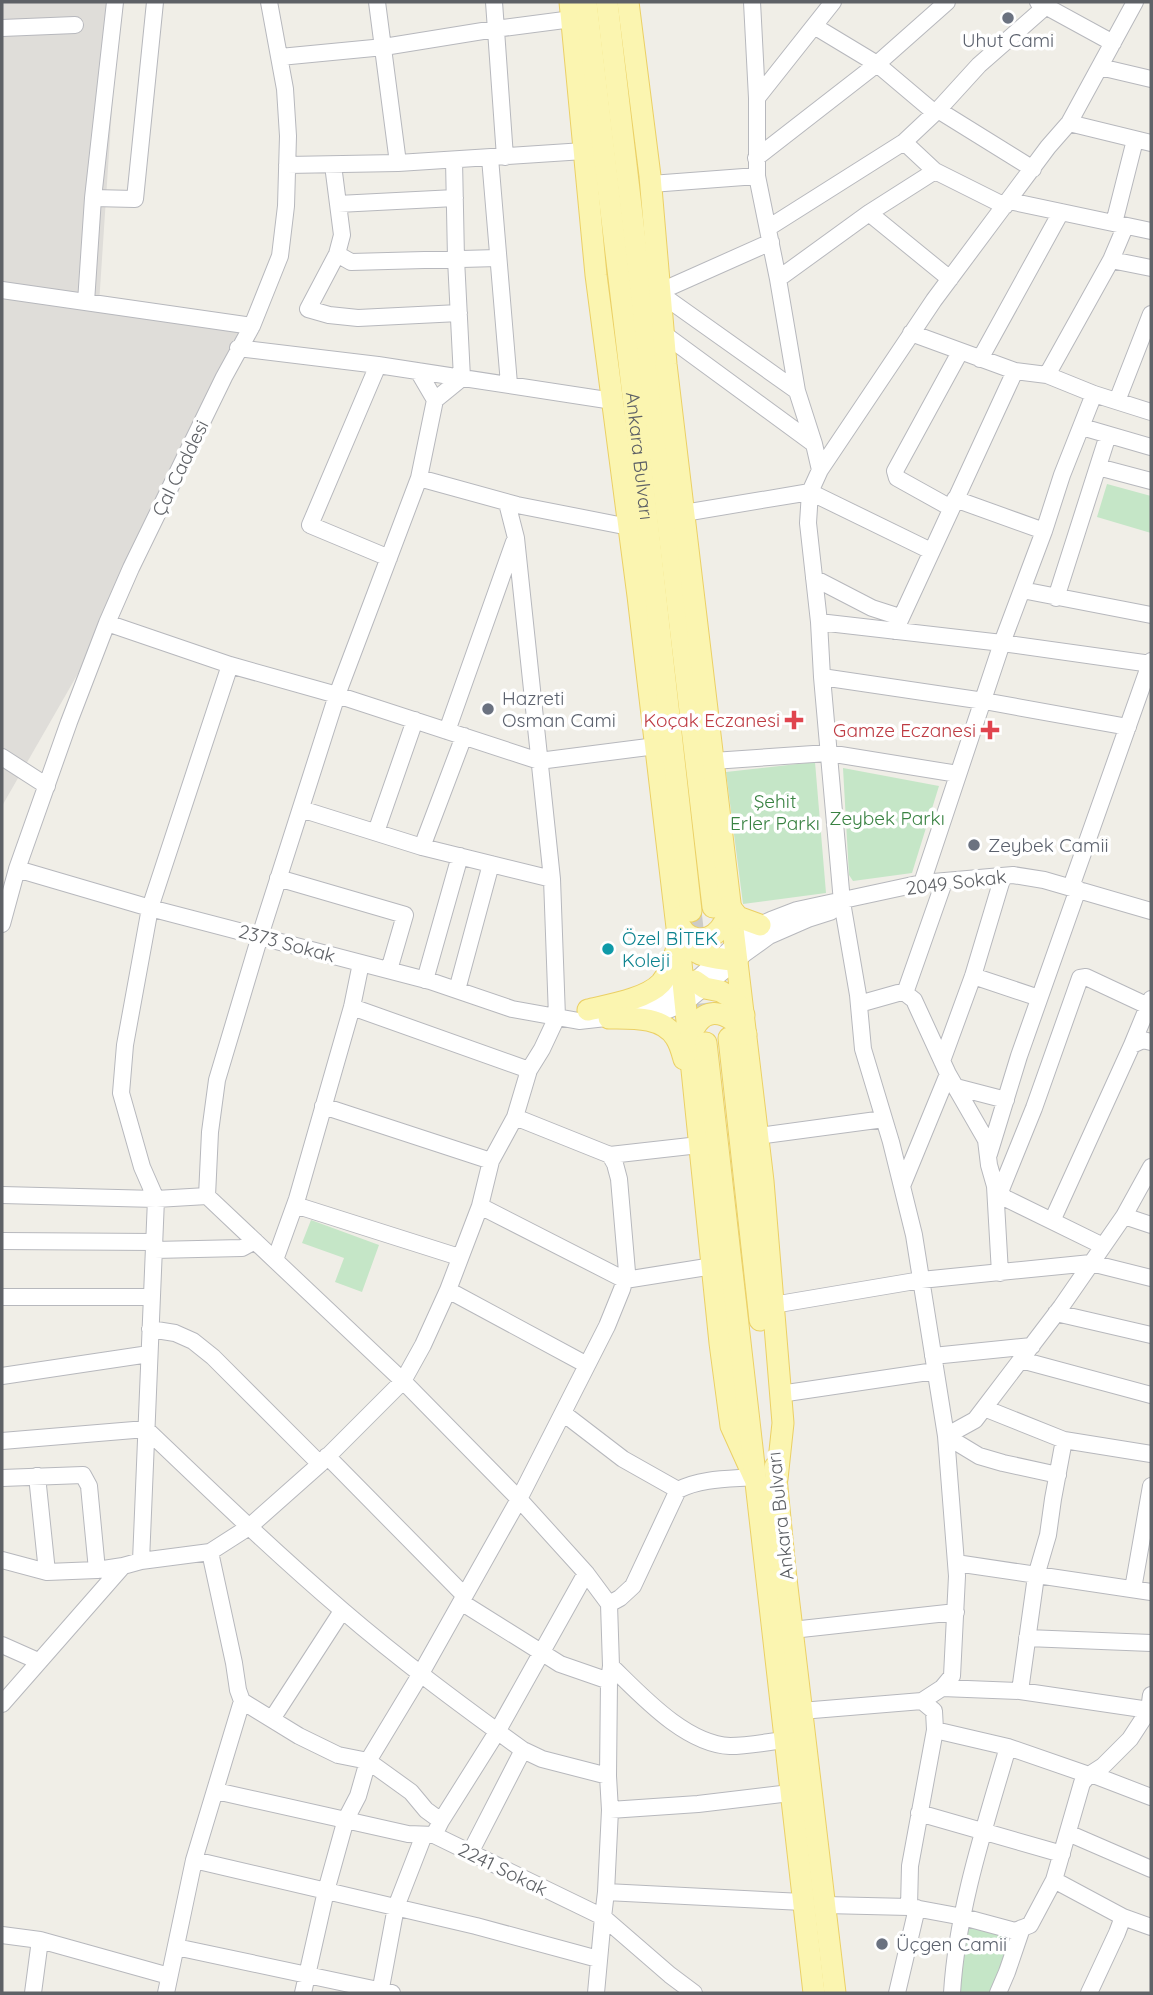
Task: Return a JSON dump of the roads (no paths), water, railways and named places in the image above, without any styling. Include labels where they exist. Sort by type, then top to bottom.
[{"type":"main road","name":"Ankara Bulvarı","points":[[586,2],[635,408],[683,912]]},
{"type":"main road","name":"Ankara Bulvarı","points":[[607,2],[721,906]]},
{"type":"main road","points":[[628,2],[651,184],[664,334],[713,761],[721,906],[731,954],[739,1029]]},
{"type":"main road","points":[[571,11],[596,275],[656,746],[683,912],[682,930],[690,938],[698,939],[717,933],[726,920],[721,906]]},
{"type":"main road","points":[[721,906],[738,917],[760,925]]},
{"type":"main road","points":[[589,1010],[649,992],[661,983],[669,970],[683,912]]},
{"type":"main road","points":[[678,939],[701,955],[731,954]]},
{"type":"main road","points":[[678,939],[692,990],[698,1042]]},
{"type":"main road","points":[[692,990],[719,991],[734,999],[758,1136],[783,1423],[777,1479]]},
{"type":"main road","points":[[739,1029],[734,1020],[715,1013],[696,1024],[698,1042],[693,1082],[718,1329],[731,1426],[754,1476]]},
{"type":"main road","points":[[609,1018],[642,1019],[660,1024],[669,1030],[676,1038],[693,1082]]},
{"type":"main road","name":"Ankara Bulvarı","points":[[739,1029],[792,1630],[835,1993]]},
{"type":"main road","name":"Ankara Bulvarı","points":[[698,1042],[754,1476],[814,1993]]},
{"type":"street","points":[[86,302],[93,198],[115,2]]},
{"type":"street","points":[[93,198],[135,199],[155,2]]},
{"type":"street","name":"Çal Caddesi","points":[[2,924],[18,869],[69,722],[107,623],[131,568],[251,326],[280,256],[286,206],[288,136],[285,89],[269,2]]},
{"type":"street","points":[[377,2],[398,163]]},
{"type":"street","points":[[494,2],[498,258],[509,384]]},
{"type":"street","points":[[752,2],[757,97],[757,176],[797,391],[820,470]]},
{"type":"street","points":[[757,97],[833,2]]},
{"type":"street","points":[[756,158],[877,64],[947,2]]},
{"type":"street","points":[[802,1711],[922,1701],[942,1688],[952,1676],[957,1576],[946,1436],[914,1235],[863,1049],[859,1004],[842,901],[808,523],[810,492],[820,470],[911,333],[1069,123],[1135,2]]},
{"type":"street","points":[[797,391],[661,293],[769,235],[904,142],[1041,4],[1113,43]]},
{"type":"street","points":[[280,57],[383,47],[495,29],[571,11]]},
{"type":"street","points":[[2,28],[75,25]]},
{"type":"street","points":[[814,26],[877,64],[936,112],[1032,169]]},
{"type":"street","points":[[1100,67],[1151,79]]},
{"type":"street","points":[[1047,375],[1111,260],[1143,142],[1069,123]]},
{"type":"street","points":[[904,142],[935,171],[1007,203],[1151,232]]},
{"type":"street","points":[[287,165],[398,163],[584,151]]},
{"type":"street","points":[[454,160],[462,377]]},
{"type":"street","points":[[333,165],[342,236],[337,254],[308,309],[358,318],[458,313]]},
{"type":"street","points":[[778,279],[935,171]]},
{"type":"street","points":[[651,184],[757,176]]},
{"type":"street","points":[[338,204],[454,198]]},
{"type":"street","points":[[979,359],[1061,212]]},
{"type":"street","points":[[869,214],[950,279]]},
{"type":"street","points":[[337,254],[351,262],[498,258]]},
{"type":"street","points":[[1111,260],[1151,268]]},
{"type":"street","points":[[2,290],[251,326]]},
{"type":"street","points":[[1117,401],[1151,315]]},
{"type":"street","points":[[911,333],[1015,371],[1047,375],[1094,394],[1151,412]]},
{"type":"street","points":[[664,334],[814,444]]},
{"type":"street","points":[[238,348],[378,365],[613,401]]},
{"type":"street","points":[[960,352],[895,471],[897,478],[953,503],[1044,531]]},
{"type":"street","points":[[378,365],[310,525],[389,558]]},
{"type":"street","points":[[418,371],[435,400]]},
{"type":"street","points":[[898,624],[1015,371]]},
{"type":"street","points":[[207,1196],[216,1080],[278,878],[337,695],[419,478],[435,400],[462,377]]},
{"type":"street","points":[[922,883],[1002,643],[1094,394]]},
{"type":"street","points":[[1082,426],[1151,447]]},
{"type":"street","points":[[1056,598],[1108,435]]},
{"type":"street","points":[[1098,467],[1151,481]]},
{"type":"street","points":[[419,478],[508,503],[629,527]]},
{"type":"street","points":[[684,513],[810,492],[931,551]]},
{"type":"street","points":[[2,1560],[47,1572],[97,1570],[209,1552],[249,1527],[324,1460],[403,1381],[423,1345],[449,1290],[480,1206],[491,1161],[515,1117],[529,1070],[557,1017],[552,879],[516,538],[508,503]]},
{"type":"street","points":[[447,731],[516,538]]},
{"type":"street","points":[[814,578],[898,624]]},
{"type":"street","points":[[1022,590],[1151,615]]},
{"type":"street","points":[[819,622],[898,624],[1002,643],[1151,663],[988,1157]]},
{"type":"street","points":[[107,623],[230,665],[337,695],[539,761],[656,746]]},
{"type":"street","points":[[141,1561],[156,1199],[142,1167],[121,1093],[125,1045],[150,908],[230,665]]},
{"type":"street","points":[[822,677],[984,701],[1128,727]]},
{"type":"street","points":[[376,832],[415,720]]},
{"type":"street","points":[[422,847],[464,736]]},
{"type":"street","points":[[713,761],[828,753],[958,774]]},
{"type":"street","points":[[2,757],[47,786]]},
{"type":"street","points":[[301,808],[422,847],[552,879]]},
{"type":"street","points":[[425,979],[460,856]]},
{"type":"street","points":[[457,990],[491,864]]},
{"type":"street","name":"2373 Sokak","points":[[18,869],[150,908],[425,979],[512,1009],[579,1021],[609,1018],[666,1011],[692,990]]},
{"type":"street","name":"2049 Sokak","points":[[842,901],[922,883],[1013,875],[1075,888],[1151,911]]},
{"type":"street","points":[[902,1186],[949,1074],[973,976],[1003,876]]},
{"type":"street","points":[[278,878],[405,915],[389,970]]},
{"type":"street","points":[[905,993],[944,882]]},
{"type":"street","points":[[557,1017],[692,990],[760,925],[797,910],[842,901]]},
{"type":"street","points":[[731,954],[808,919],[830,912],[842,901]]},
{"type":"street","points":[[275,1260],[295,1205],[352,1007],[361,962]]},
{"type":"street","points":[[973,976],[1039,998]]},
{"type":"street","points":[[998,1189],[1034,1108],[1080,978],[1086,977],[1149,1002],[1052,1221]]},
{"type":"street","points":[[859,1004],[898,993],[905,993],[914,1000],[949,1074],[986,1140],[988,1157],[998,1189],[1000,1273]]},
{"type":"street","points":[[352,1007],[529,1070]]},
{"type":"street","points":[[1132,1045],[1143,1040],[1151,1042]]},
{"type":"street","points":[[949,1074],[1006,1100]]},
{"type":"street","points":[[323,1106],[491,1161]]},
{"type":"street","points":[[515,1117],[610,1155],[699,1145]]},
{"type":"street","points":[[758,1136],[884,1119]]},
{"type":"street","points":[[303,1993],[326,1891],[346,1819],[358,1796],[368,1761],[420,1675],[519,1499],[607,1326],[625,1280],[627,1272],[619,1180],[610,1155]]},
{"type":"street","points":[[946,1436],[975,1420],[1032,1346],[1146,1188],[1151,1167]]},
{"type":"street","points":[[998,1189],[1005,1198],[1103,1246]]},
{"type":"street","points":[[2,1195],[156,1199],[207,1196],[403,1381],[519,1499],[586,1573],[609,1604],[607,1776],[610,1810],[607,1892],[596,1993]]},
{"type":"street","points":[[295,1205],[459,1257]]},
{"type":"street","points":[[480,1206],[625,1280],[713,1266]]},
{"type":"street","points":[[1124,1216],[1151,1225]]},
{"type":"street","points":[[2,1241],[242,1248],[255,1241]]},
{"type":"street","points":[[773,1305],[921,1280],[1091,1264],[1151,1278]]},
{"type":"street","points":[[449,1290],[587,1365]]},
{"type":"street","points":[[2,1297],[151,1297]]},
{"type":"street","points":[[1056,1313],[1151,1335]]},
{"type":"street","points":[[150,1329],[175,1333],[193,1341],[213,1357],[324,1460],[463,1599],[505,1631],[560,1664],[610,1673],[681,1728],[711,1742],[729,1746],[784,1740]]},
{"type":"street","points":[[780,1394],[1032,1346]]},
{"type":"street","points":[[2,1376],[149,1354]]},
{"type":"street","points":[[1021,1360],[1151,1395]]},
{"type":"street","points":[[984,1408],[1064,1440],[1151,1454]]},
{"type":"street","points":[[563,1413],[623,1458],[678,1490]]},
{"type":"street","points":[[2,1441],[146,1429],[342,1611],[420,1675],[523,1751],[542,1759],[607,1776]]},
{"type":"street","points":[[946,1436],[979,1456],[1058,1475]]},
{"type":"street","points":[[1020,1691],[1036,1576],[1048,1535],[1064,1440]]},
{"type":"street","points":[[2,1478],[83,1475],[89,1486],[97,1570]]},
{"type":"street","points":[[37,1476],[47,1572]]},
{"type":"street","points":[[609,1604],[633,1586],[678,1490],[703,1482],[754,1476]]},
{"type":"street","points":[[1133,1589],[1151,1486]]},
{"type":"street","points":[[166,1993],[194,1860],[242,1701],[209,1552]]},
{"type":"street","points":[[956,1563],[1151,1592]]},
{"type":"street","points":[[3,1701],[123,1566]]},
{"type":"street","points":[[176,1947],[384,1992],[396,1907],[433,1830],[497,1732],[586,1573]]},
{"type":"street","points":[[272,1719],[342,1611]]},
{"type":"street","points":[[792,1630],[956,1612]]},
{"type":"street","points":[[1027,1638],[1151,1643]]},
{"type":"street","points":[[2,1645],[38,1661]]},
{"type":"street","points":[[825,1905],[913,1908],[963,1917],[1015,1931],[1030,1925],[1054,1880],[1082,1783],[1130,1739],[1151,1700],[942,1688]]},
{"type":"street","points":[[242,1701],[299,1736],[338,1755],[368,1761]]},
{"type":"street","points":[[897,1993],[913,1908],[910,1866],[935,1730],[934,1711],[922,1701]]},
{"type":"street","points":[[935,1730],[1008,1747],[1151,1797]]},
{"type":"street","points":[[952,1993],[956,1944],[1008,1747]]},
{"type":"street","points":[[470,1853],[523,1751]]},
{"type":"street","name":"2241 Sokak","points":[[368,1761],[411,1792],[426,1810],[433,1830],[470,1853],[603,1917],[685,1990]]},
{"type":"street","points":[[216,1790],[408,1834],[433,1830]]},
{"type":"street","points":[[610,1810],[698,1804],[790,1793]]},
{"type":"street","points":[[919,1813],[1062,1854]]},
{"type":"street","points":[[1068,1833],[1151,1869]]},
{"type":"street","points":[[194,1860],[476,1926],[598,1959]]},
{"type":"street","points":[[1054,1880],[1123,1917],[1151,1927]]},
{"type":"street","points":[[607,1892],[803,1902]]},
{"type":"street","points":[[1089,1993],[1123,1917]]},
{"type":"street","points":[[998,1993],[1022,1928]]},
{"type":"street","points":[[2,1935],[40,1940],[169,1976]]},
{"type":"street","points":[[33,1993],[40,1940]]},
{"type":"tunnel","points":[[691,911],[705,1034]]},
{"type":"place","name":"Uhut Cami","points":[[1008,18]]},
{"type":"place","name":"Hazreti Osman Cami","points":[[488,709]]},
{"type":"place","name":"Koçak Eczanesi","points":[[794,720]]},
{"type":"place","name":"Gamze Eczanesi","points":[[990,730]]},
{"type":"place","name":"Zeybek Camii","points":[[974,845]]},
{"type":"place","name":"Özel BİTEK Koleji","points":[[608,949]]},
{"type":"place","name":"Üçgen Camii","points":[[882,1944]]},
{"type":"park label","name":"Şehit Erler Parkı","points":[[775,812]]},
{"type":"park label","name":"Zeybek Parkı","points":[[887,818]]}]
